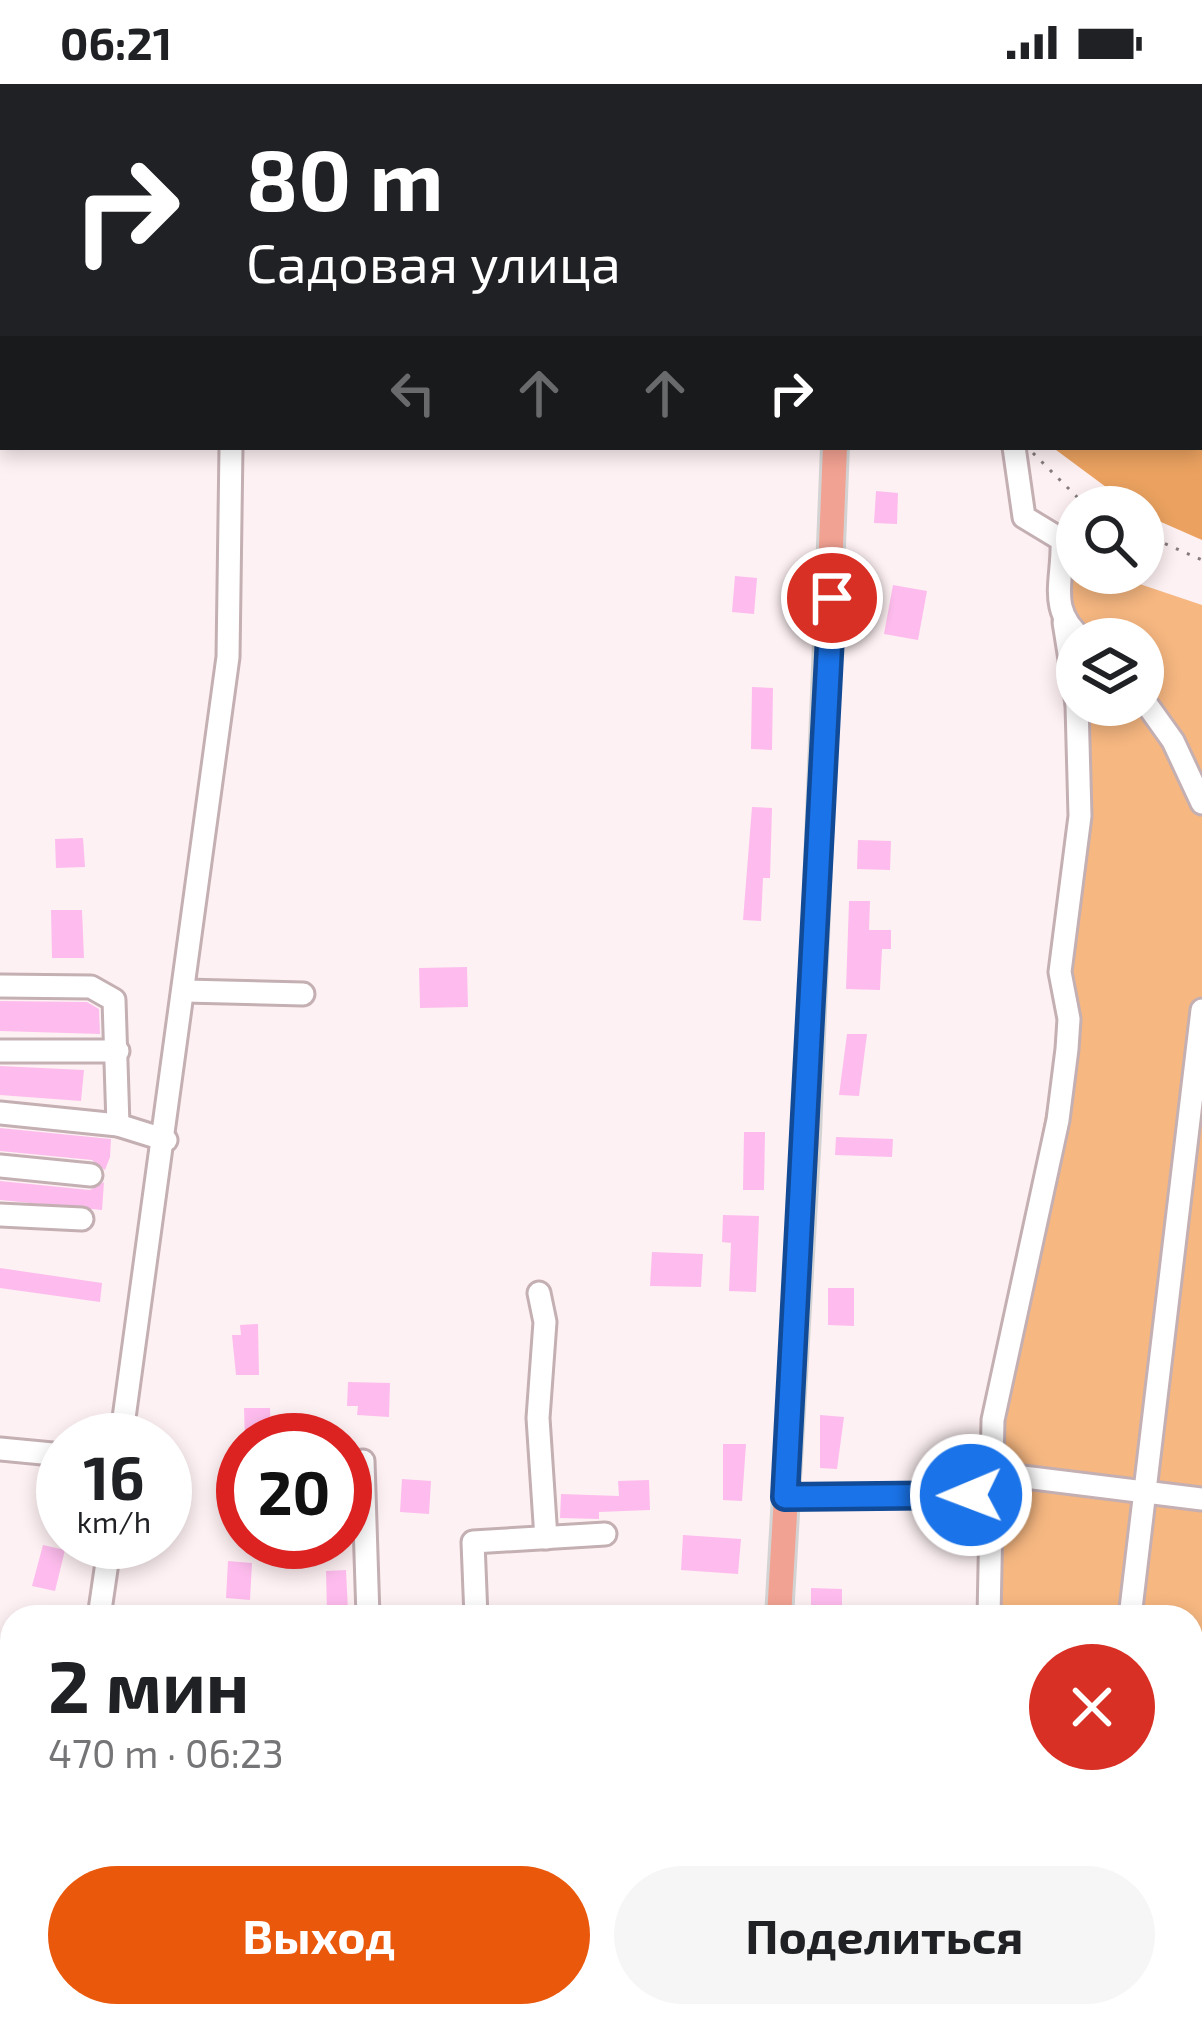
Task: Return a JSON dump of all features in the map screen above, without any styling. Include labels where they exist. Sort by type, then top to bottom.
[{"type":"main road","points":[[780,1605],[808,1134],[835,450]]},
{"type":"street","points":[[125,1413],[166,1139],[228,657],[231,450]]},
{"type":"street","points":[[1014,450],[1024,517],[1062,540],[1063,565],[1055,589],[1063,618]]},
{"type":"street","points":[[989,1605],[993,1420],[1058,1120],[1067,1049],[1060,972],[1080,816],[1078,726]]},
{"type":"street","points":[[1162,726],[1202,802]]},
{"type":"street","points":[[0,986],[106,991],[113,1000],[118,1051],[118,1125]]},
{"type":"street","points":[[185,992],[303,994]]},
{"type":"street","points":[[1131,1605],[1202,1010]]},
{"type":"street","points":[[0,1051],[118,1051]]},
{"type":"street","points":[[0,1113],[118,1125],[166,1139]]},
{"type":"street","points":[[0,1166],[91,1174]]},
{"type":"street","points":[[0,1215],[82,1219]]},
{"type":"street","points":[[539,1293],[545,1322],[538,1418],[546,1538]]},
{"type":"street","points":[[0,1449],[36,1452]]},
{"type":"street","points":[[785,1497],[971,1495],[1000,1474],[1202,1498]]},
{"type":"street","points":[[476,1605],[473,1543],[605,1534]]},
{"type":"street","points":[[101,1605],[106,1569]]},
{"type":"street","points":[[366,1569],[368,1605]]},
{"type":"path","points":[[1031,450],[1066,486]]},
{"type":"path","points":[[1164,543],[1202,560]]},
{"type":"shaded area","points":[[1056,450],[1202,450],[1202,540],[1164,523],[1164,486],[1105,486]]},
{"type":"shaded area","points":[[1051,554],[1056,556],[1056,594],[1164,592],[1202,605],[1202,1605],[981,1605],[985,1432],[1060,1037],[1075,820],[1074,726],[1164,726],[1164,618],[1056,618],[1048,586]]},
{"type":"building","points":[[876,491],[898,493],[897,524],[874,523]]},
{"type":"building","points":[[735,576],[757,578],[754,614],[732,612]]},
{"type":"building","points":[[893,585],[927,591],[918,640],[884,634]]},
{"type":"building","points":[[752,687],[773,688],[772,750],[751,749]]},
{"type":"building","points":[[752,807],[772,808],[770,878],[763,878],[761,921],[743,920]]},
{"type":"building","points":[[83,838],[85,867],[56,868],[55,839]]},
{"type":"building","points":[[858,840],[891,841],[890,870],[857,869]]},
{"type":"building","points":[[849,901],[870,901],[869,930],[891,930],[891,949],[882,949],[880,990],[846,989]]},
{"type":"building","points":[[51,910],[82,910],[84,958],[52,958]]},
{"type":"building","points":[[467,967],[468,1007],[420,1008],[419,968]]},
{"type":"building","points":[[0,1001],[87,1002],[99,1009],[100,1034],[0,1031]]},
{"type":"building","points":[[847,1034],[867,1034],[859,1096],[839,1095]]},
{"type":"building","points":[[0,1066],[84,1070],[81,1101],[0,1095]]},
{"type":"building","points":[[0,1128],[111,1139],[110,1157],[105,1170],[92,1160],[0,1151]]},
{"type":"building","points":[[744,1132],[765,1132],[764,1190],[743,1190]]},
{"type":"building","points":[[836,1137],[893,1139],[892,1157],[835,1155]]},
{"type":"building","points":[[0,1181],[90,1190],[104,1182],[102,1210],[0,1200]]},
{"type":"building","points":[[723,1215],[759,1216],[756,1292],[729,1291],[731,1243],[722,1242]]},
{"type":"building","points":[[652,1252],[703,1254],[701,1287],[650,1286]]},
{"type":"building","points":[[0,1268],[102,1283],[100,1302],[0,1288]]},
{"type":"building","points":[[828,1288],[854,1288],[854,1326],[828,1325]]},
{"type":"building","points":[[258,1324],[259,1375],[236,1375],[232,1335],[241,1335],[240,1325]]},
{"type":"building","points":[[348,1382],[390,1383],[389,1417],[357,1413],[358,1406],[347,1406]]},
{"type":"building","points":[[244,1408],[270,1408],[270,1413],[244,1413]]},
{"type":"building","points":[[820,1415],[844,1417],[837,1469],[820,1468]]},
{"type":"building","points":[[723,1444],[746,1444],[742,1501],[723,1500]]},
{"type":"building","points":[[402,1479],[431,1481],[429,1514],[400,1512]]},
{"type":"building","points":[[649,1480],[650,1510],[599,1512],[599,1519],[560,1518],[561,1494],[619,1496],[618,1481]]},
{"type":"building","points":[[683,1535],[741,1539],[738,1574],[681,1570]]},
{"type":"building","points":[[37,1569],[60,1569],[55,1591],[32,1586]]},
{"type":"building","points":[[228,1569],[252,1569],[250,1600],[226,1598]]},
{"type":"building","points":[[346,1570],[348,1605],[327,1605],[326,1571]]},
{"type":"building","points":[[811,1588],[842,1589],[842,1605],[811,1605]]},
{"type":"route","points":[[832,598],[808,1134],[785,1497],[971,1495]]}]
